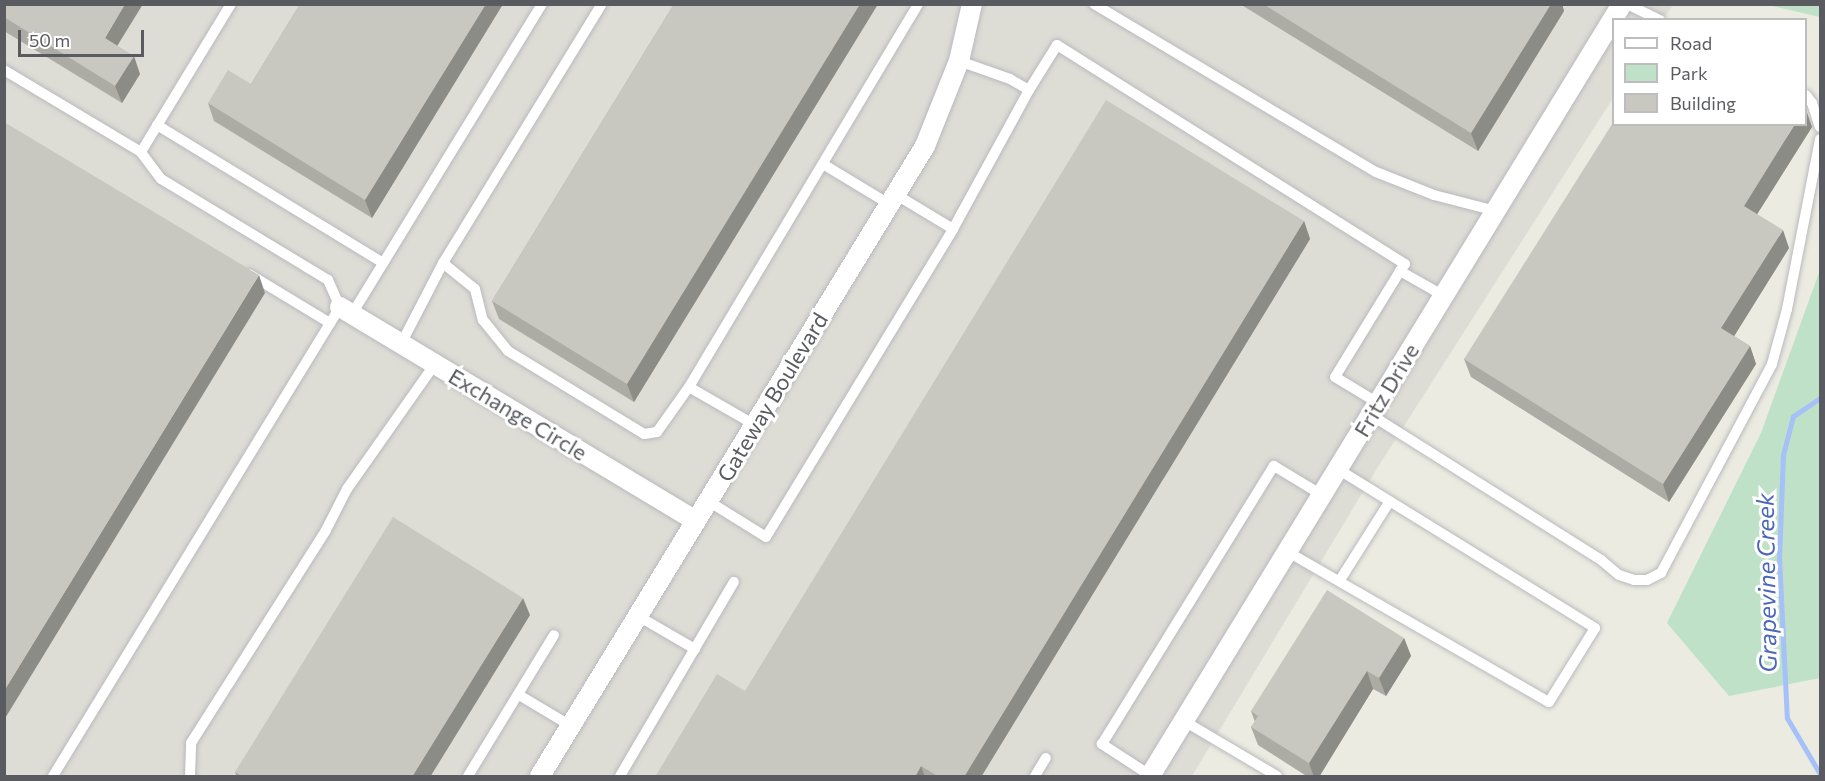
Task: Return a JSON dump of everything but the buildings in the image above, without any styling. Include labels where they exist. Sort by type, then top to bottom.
[{"type":"street","name":"Gateway Boulevard","points":[[540,777],[925,146],[959,61],[972,4]]},
{"type":"street","name":"Fritz Drive","points":[[1613,18],[1622,4]]},
{"type":"street","name":"Fritz Drive","points":[[1151,776],[1612,20]]},
{"type":"street","name":"Exchange Circle","points":[[341,315],[401,344],[696,520]]},
{"type":"lane","points":[[141,152],[231,4]]},
{"type":"lane","points":[[53,777],[341,315],[383,263],[542,4]]},
{"type":"lane","points":[[401,344],[443,263],[602,4]]},
{"type":"lane","points":[[443,263],[475,289],[483,320],[508,351],[644,434],[657,432],[689,387],[918,4]]},
{"type":"lane","points":[[1094,4],[1376,172],[1434,195],[1496,211]]},
{"type":"lane","points":[[1627,4],[1656,18]]},
{"type":"lane","points":[[708,501],[766,537],[953,229],[1029,90],[1057,45],[1405,264],[1335,377],[1375,409],[1601,560],[1618,575],[1634,580],[1647,580],[1661,573],[1772,364],[1787,309],[1821,139]]},
{"type":"lane","points":[[959,61],[1010,80],[1029,90]]},
{"type":"lane","points":[[4,70],[141,152],[161,179],[328,280],[341,315]]},
{"type":"lane","points":[[1807,96],[1821,127]]},
{"type":"lane","points":[[157,125],[383,263]]},
{"type":"lane","points":[[823,164],[953,229]]},
{"type":"lane","points":[[238,268],[341,315]]},
{"type":"lane","points":[[1400,271],[1444,297]]},
{"type":"lane","points":[[190,777],[191,743],[326,530],[346,489],[435,364]]},
{"type":"lane","points":[[689,387],[755,425]]},
{"type":"lane","points":[[1151,776],[1102,744],[1274,466],[1322,495]]},
{"type":"lane","points":[[1288,552],[1549,702],[1595,628],[1338,469]]},
{"type":"lane","points":[[1340,580],[1390,501]]},
{"type":"lane","points":[[620,777],[734,582]]},
{"type":"lane","points":[[638,616],[694,649]]},
{"type":"lane","points":[[468,777],[554,634]]},
{"type":"lane","points":[[519,695],[571,726]]},
{"type":"lane","points":[[1184,721],[1277,777]]},
{"type":"lane","points":[[1035,777],[1046,758]]},
{"type":"shaded area","points":[[5,5],[1673,5],[1664,18],[1612,18],[1612,100],[1376,470],[1192,776],[5,776]]},
{"type":"green space","points":[[1768,5],[1820,5],[1820,17]]},
{"type":"green space","points":[[1820,270],[1820,678],[1729,696],[1667,623],[1761,433]]},
{"type":"waterway","name":"Grapevine Creek","points":[[1820,398],[1793,416],[1783,455],[1779,557],[1787,718],[1820,774]]}]
